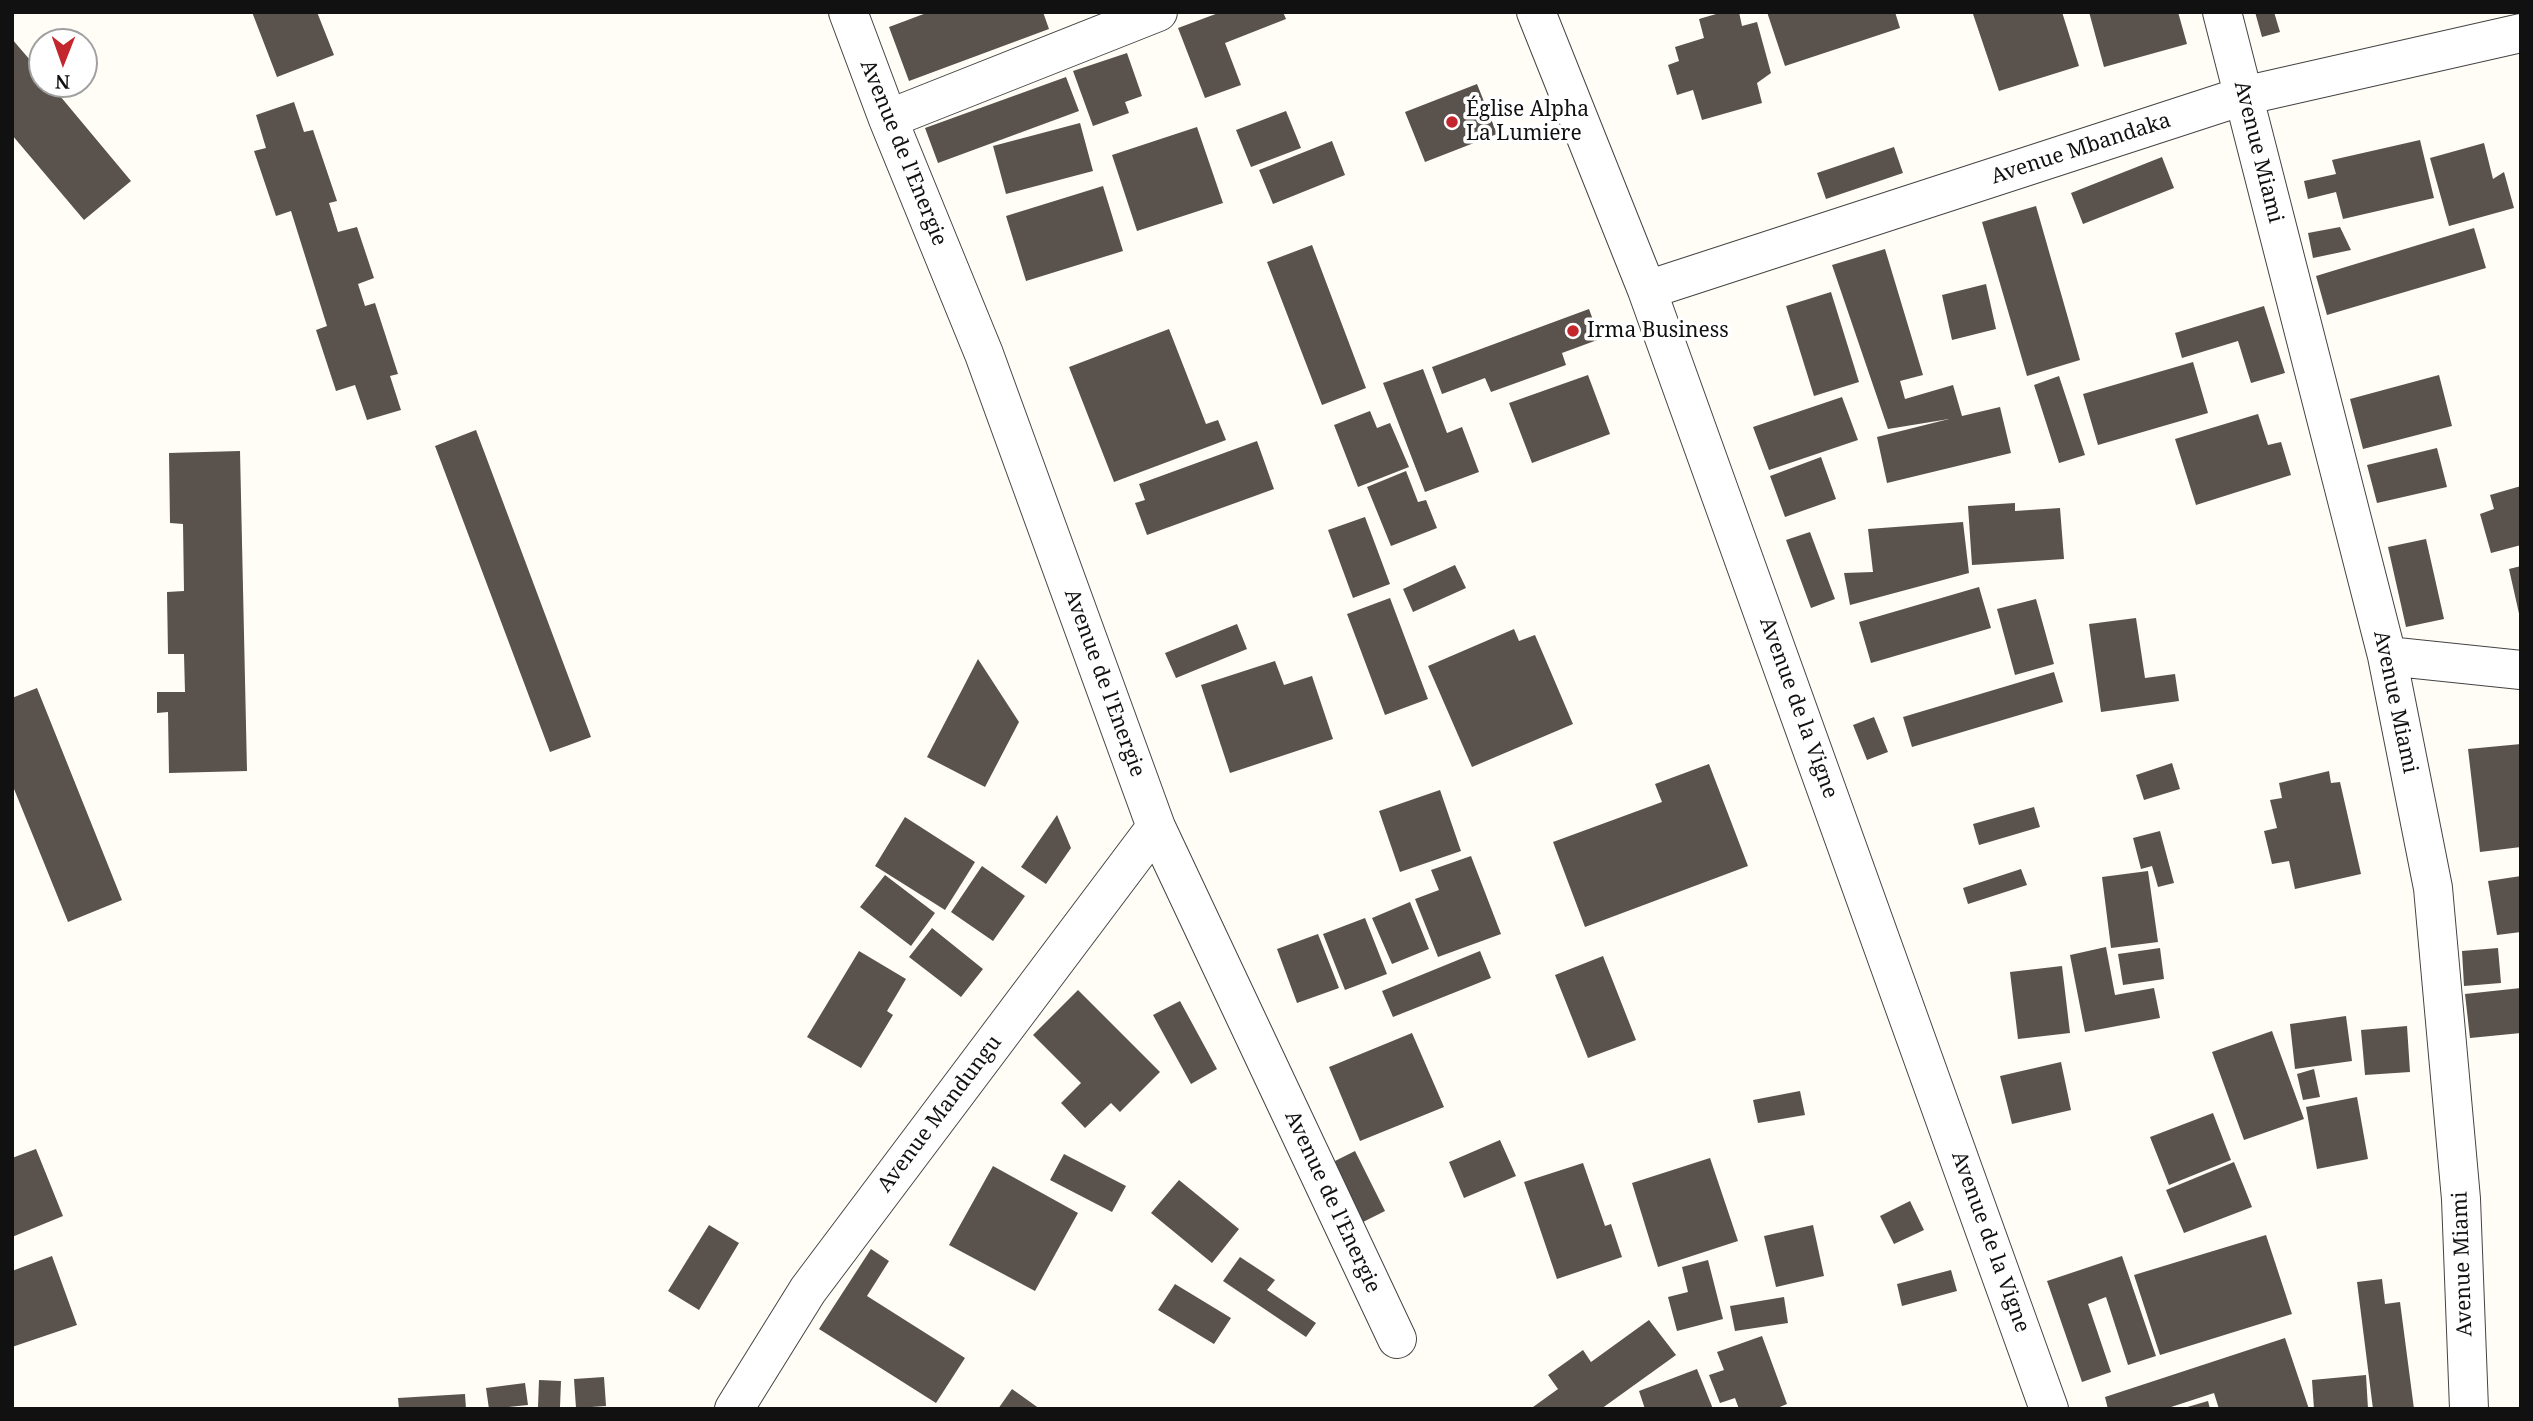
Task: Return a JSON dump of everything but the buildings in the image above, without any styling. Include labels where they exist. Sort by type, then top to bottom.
[{"type":"street","name":"Avenue de l'Energie","points":[[848,12],[888,119],[984,354],[1156,827],[1397,1339]]},
{"type":"street","points":[[888,119],[1158,12]]},
{"type":"street","name":"Avenue de la Vigne","points":[[1536,12],[1647,290],[2049,1409]]},
{"type":"street","name":"Avenue Miami","points":[[2222,12],[2387,656],[2433,888],[2461,1199],[2469,1409]]},
{"type":"street","name":"Avenue Mbandaka","points":[[1647,290],[2243,96],[2521,33]]},
{"type":"street","points":[[2387,656],[2521,670]]},
{"type":"street","name":"Avenue Mandungu","points":[[734,1409],[808,1290],[1156,827]]},
{"type":"place","name":"Église Alpha La Lumiere","points":[[1452,122]]},
{"type":"place","name":"Irma Business","points":[[1573,331]]}]
